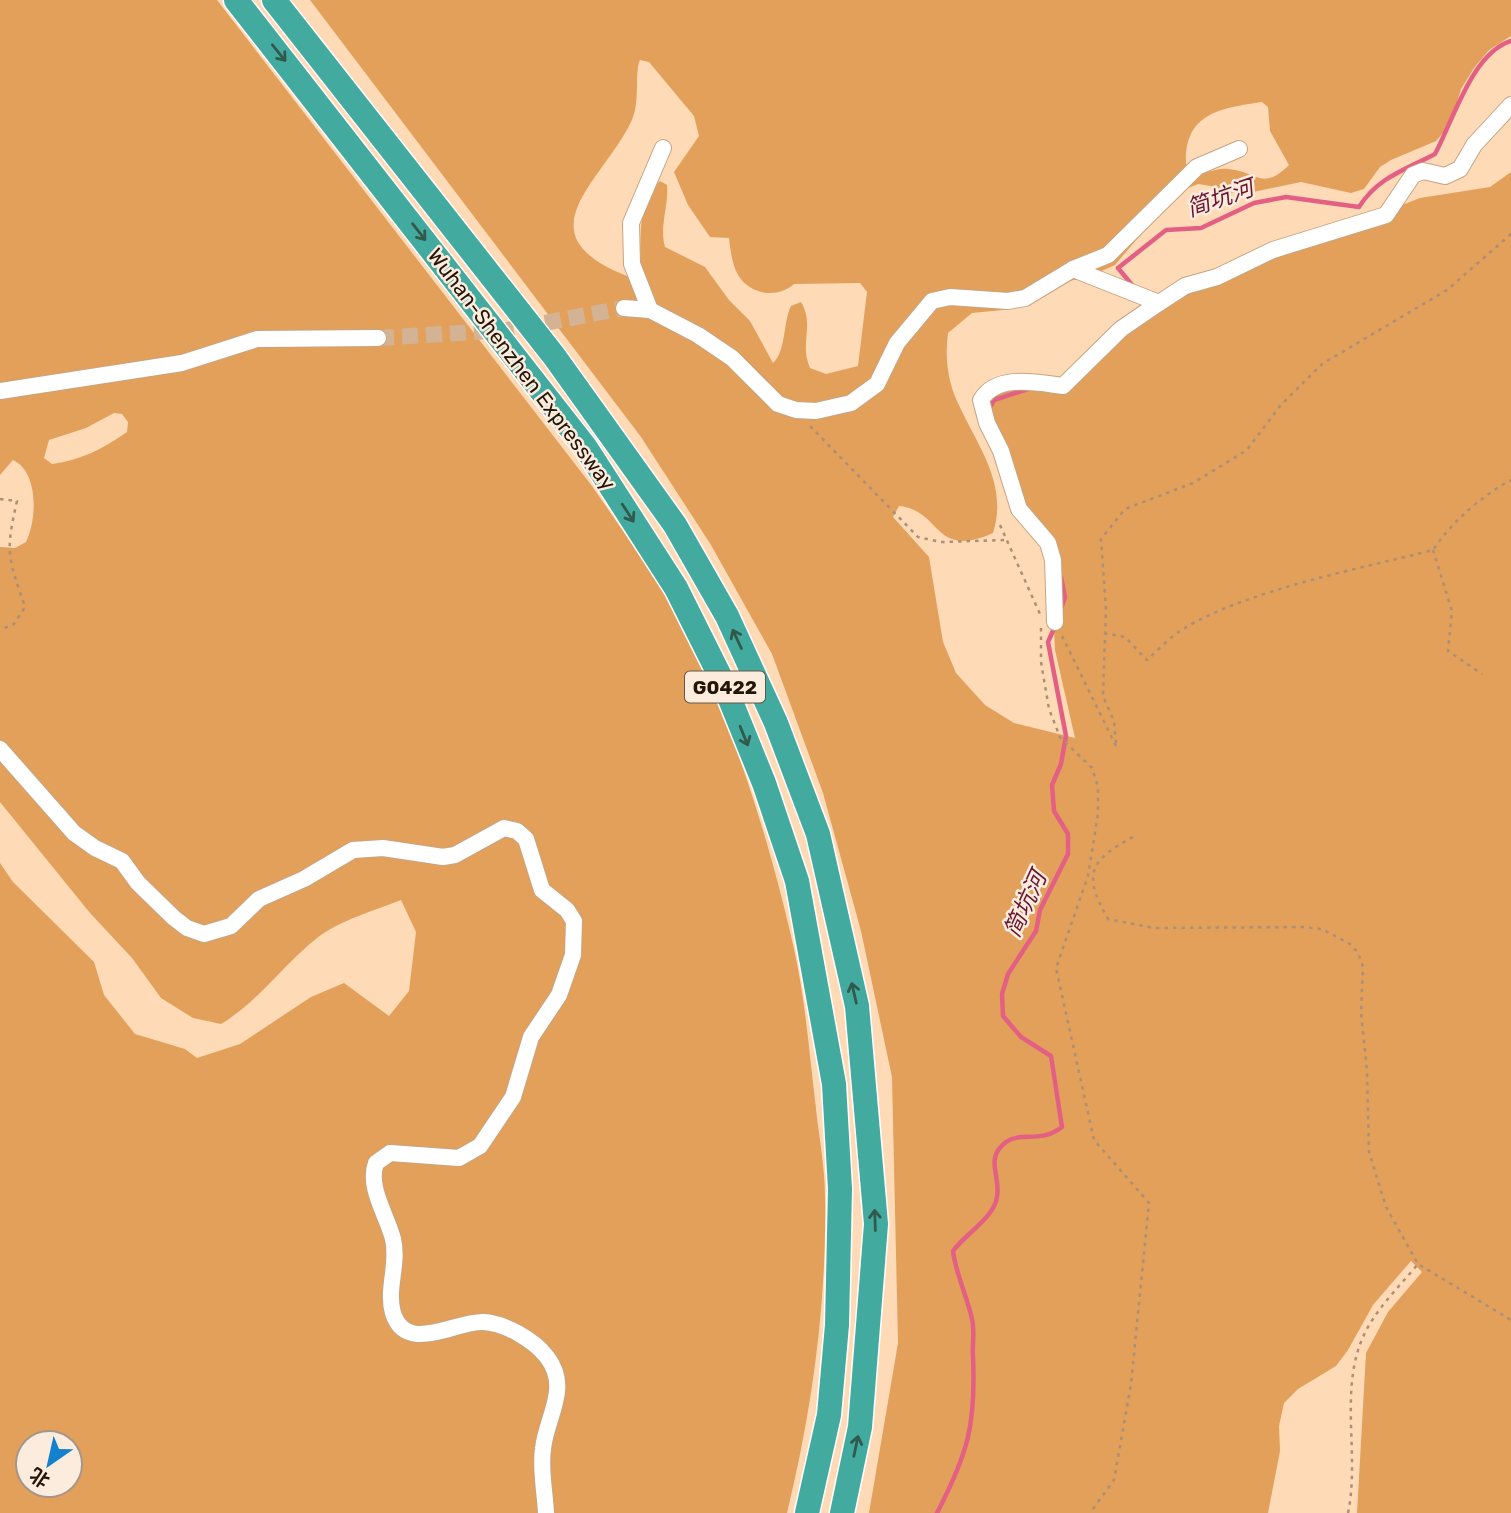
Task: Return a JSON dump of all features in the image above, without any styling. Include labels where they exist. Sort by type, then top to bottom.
[{"type":"highway","name":"Wuhan-Shenzhen Expressway","points":[[236,0],[586,448],[676,588],[723,682],[764,783],[797,881],[834,1084],[840,1189],[836,1325],[828,1415],[807,1513]]},
{"type":"highway","name":"Wuhan-Shenzhen Expressway","points":[[274,0],[554,356],[675,526],[727,616],[776,723],[818,834],[857,1006],[876,1224],[860,1427],[842,1513]]},
{"type":"street","points":[[1058,629],[1048,543],[1019,509],[981,400],[990,391],[1017,381],[1063,386],[1121,329],[1185,286],[1217,277],[1273,250],[1386,215],[1413,175],[1423,171],[1445,176],[1460,169],[1474,145],[1511,105]]},
{"type":"street","points":[[650,310],[632,264],[631,223],[663,148]]},
{"type":"street","points":[[624,308],[650,310],[732,358],[778,404],[796,410],[816,411],[851,403],[877,384],[897,343],[932,301],[950,297],[1007,301],[1025,298],[1073,269],[1108,255],[1197,167],[1239,149]]},
{"type":"street","points":[[1073,269],[1159,303]]},
{"type":"street","points":[[0,391],[181,363],[257,339],[379,338]]},
{"type":"street","points":[[0,749],[74,833],[95,848],[122,861],[138,883],[174,918],[187,928],[204,934],[231,926],[260,899],[304,879],[353,850],[383,848],[443,857],[455,855],[504,828],[517,831],[526,839],[542,890],[572,916],[575,940],[559,995],[531,1037],[513,1097],[501,1120],[470,1154],[447,1158],[390,1153],[376,1163],[373,1180],[393,1240],[395,1266],[391,1289],[394,1315],[398,1324],[413,1334],[422,1335],[459,1324],[485,1322],[526,1339],[548,1358],[558,1383],[557,1402],[542,1450],[546,1513]]},
{"type":"path","points":[[1058,629],[1116,746],[1114,721],[1103,696],[1101,539],[1125,509],[1193,483],[1247,450],[1280,406],[1322,364],[1447,290],[1511,234]]},
{"type":"path","points":[[796,410],[918,537],[941,542],[1007,540]]},
{"type":"path","points":[[1104,634],[1125,637],[1147,660],[1183,629],[1223,611],[1274,592],[1433,550],[1446,531],[1469,509],[1511,480]]},
{"type":"path","points":[[0,499],[18,501],[9,537],[8,558],[25,607],[14,624],[0,629]]},
{"type":"path","points":[[1000,525],[1030,596],[1045,620],[1040,633],[1041,662],[1049,709],[1060,737],[1092,768],[1098,787],[1098,814],[1088,876],[1065,951],[1056,968],[1094,1140],[1149,1203],[1130,1384],[1114,1480],[1090,1513]]},
{"type":"path","points":[[1433,550],[1452,611],[1448,650],[1482,674]]},
{"type":"path","points":[[1133,837],[1106,852],[1097,862],[1093,892],[1108,919],[1154,928],[1312,928],[1336,935],[1358,953],[1363,967],[1361,1012],[1367,1072],[1369,1152],[1386,1207],[1418,1264],[1511,1320]]},
{"type":"path","points":[[1088,876],[1093,878]]},
{"type":"path","points":[[1348,1513],[1354,1374],[1362,1339],[1372,1321],[1418,1264]]},
{"type":"shaded area","points":[[0,0],[217,0],[592,486],[676,613],[720,706],[763,829],[798,968],[825,1185],[823,1277],[816,1356],[804,1435],[787,1513],[0,1513],[0,863],[13,882],[94,962],[104,995],[135,1034],[185,1049],[197,1058],[240,1044],[311,997],[344,983],[389,1016],[409,991],[416,932],[401,900],[347,921],[317,938],[247,1005],[221,1024],[193,1018],[161,998],[132,958],[90,913],[0,802],[0,547],[15,548],[26,542],[34,510],[28,475],[13,460],[0,475]],"holes":[[[114,413],[122,414],[128,422],[127,432],[100,449],[73,460],[52,464],[44,458],[49,440],[86,428]]]},
{"type":"shaded area","points":[[310,0],[1511,0],[1511,36],[1489,50],[1474,68],[1461,89],[1450,125],[1436,141],[1380,167],[1364,189],[1351,193],[1301,182],[1253,192],[1222,193],[1211,186],[1198,184],[1176,193],[1115,265],[1097,273],[1164,298],[1420,198],[1490,187],[1511,172],[1511,1513],[1357,1513],[1366,1353],[1388,1312],[1422,1272],[1411,1261],[1373,1305],[1336,1366],[1298,1389],[1284,1403],[1279,1426],[1280,1451],[1268,1513],[869,1513],[898,1343],[892,1077],[861,931],[823,793],[772,654],[711,545],[641,437]],"holes":[[[640,60],[649,62],[694,116],[699,136],[674,172],[688,205],[710,237],[729,238],[736,271],[747,285],[770,293],[779,292],[794,284],[860,283],[867,292],[858,366],[826,374],[810,368],[806,351],[807,319],[801,302],[791,306],[780,352],[773,363],[750,321],[729,300],[705,267],[665,247],[663,231],[667,185],[660,181],[652,189],[644,209],[640,266],[627,276],[595,260],[578,243],[574,225],[578,206],[634,114]],[[1262,102],[1268,107],[1270,131],[1289,165],[1280,173],[1265,179],[1228,169],[1200,174],[1186,164],[1187,147],[1198,124],[1219,111]],[[1073,280],[1082,280],[1144,303],[1141,313],[1064,383],[996,386],[980,404],[1051,561],[1055,650],[1075,738],[1014,723],[985,705],[956,673],[943,642],[929,557],[893,517],[899,506],[913,509],[948,537],[959,541],[973,540],[993,533],[997,515],[994,481],[954,393],[948,367],[947,342],[948,333],[972,313],[1013,309]]]},
{"type":"waterway","name":"简坑河","points":[[1133,286],[1118,268],[1166,230],[1201,228],[1254,203],[1286,197],[1359,207],[1383,181],[1435,154],[1475,73],[1497,48],[1511,41]]},
{"type":"waterway","name":"简坑河","points":[[989,409],[994,400],[1028,389]]},
{"type":"waterway","name":"简坑河","points":[[1061,577],[1065,597],[1061,609]]},
{"type":"waterway","name":"简坑河","points":[[937,1513],[963,1455],[973,1402],[973,1324],[953,1251],[995,1205],[998,1189],[995,1161],[999,1148],[1012,1139],[1046,1135],[1062,1127],[1051,1056],[1021,1037],[1003,1016],[1002,994],[1008,974],[1036,931],[1040,910],[1068,854],[1068,834],[1054,811],[1052,785],[1061,764],[1066,736],[1048,642],[1056,624]]},
{"type":"tunnel","points":[[378,338],[507,330],[624,308]]}]
